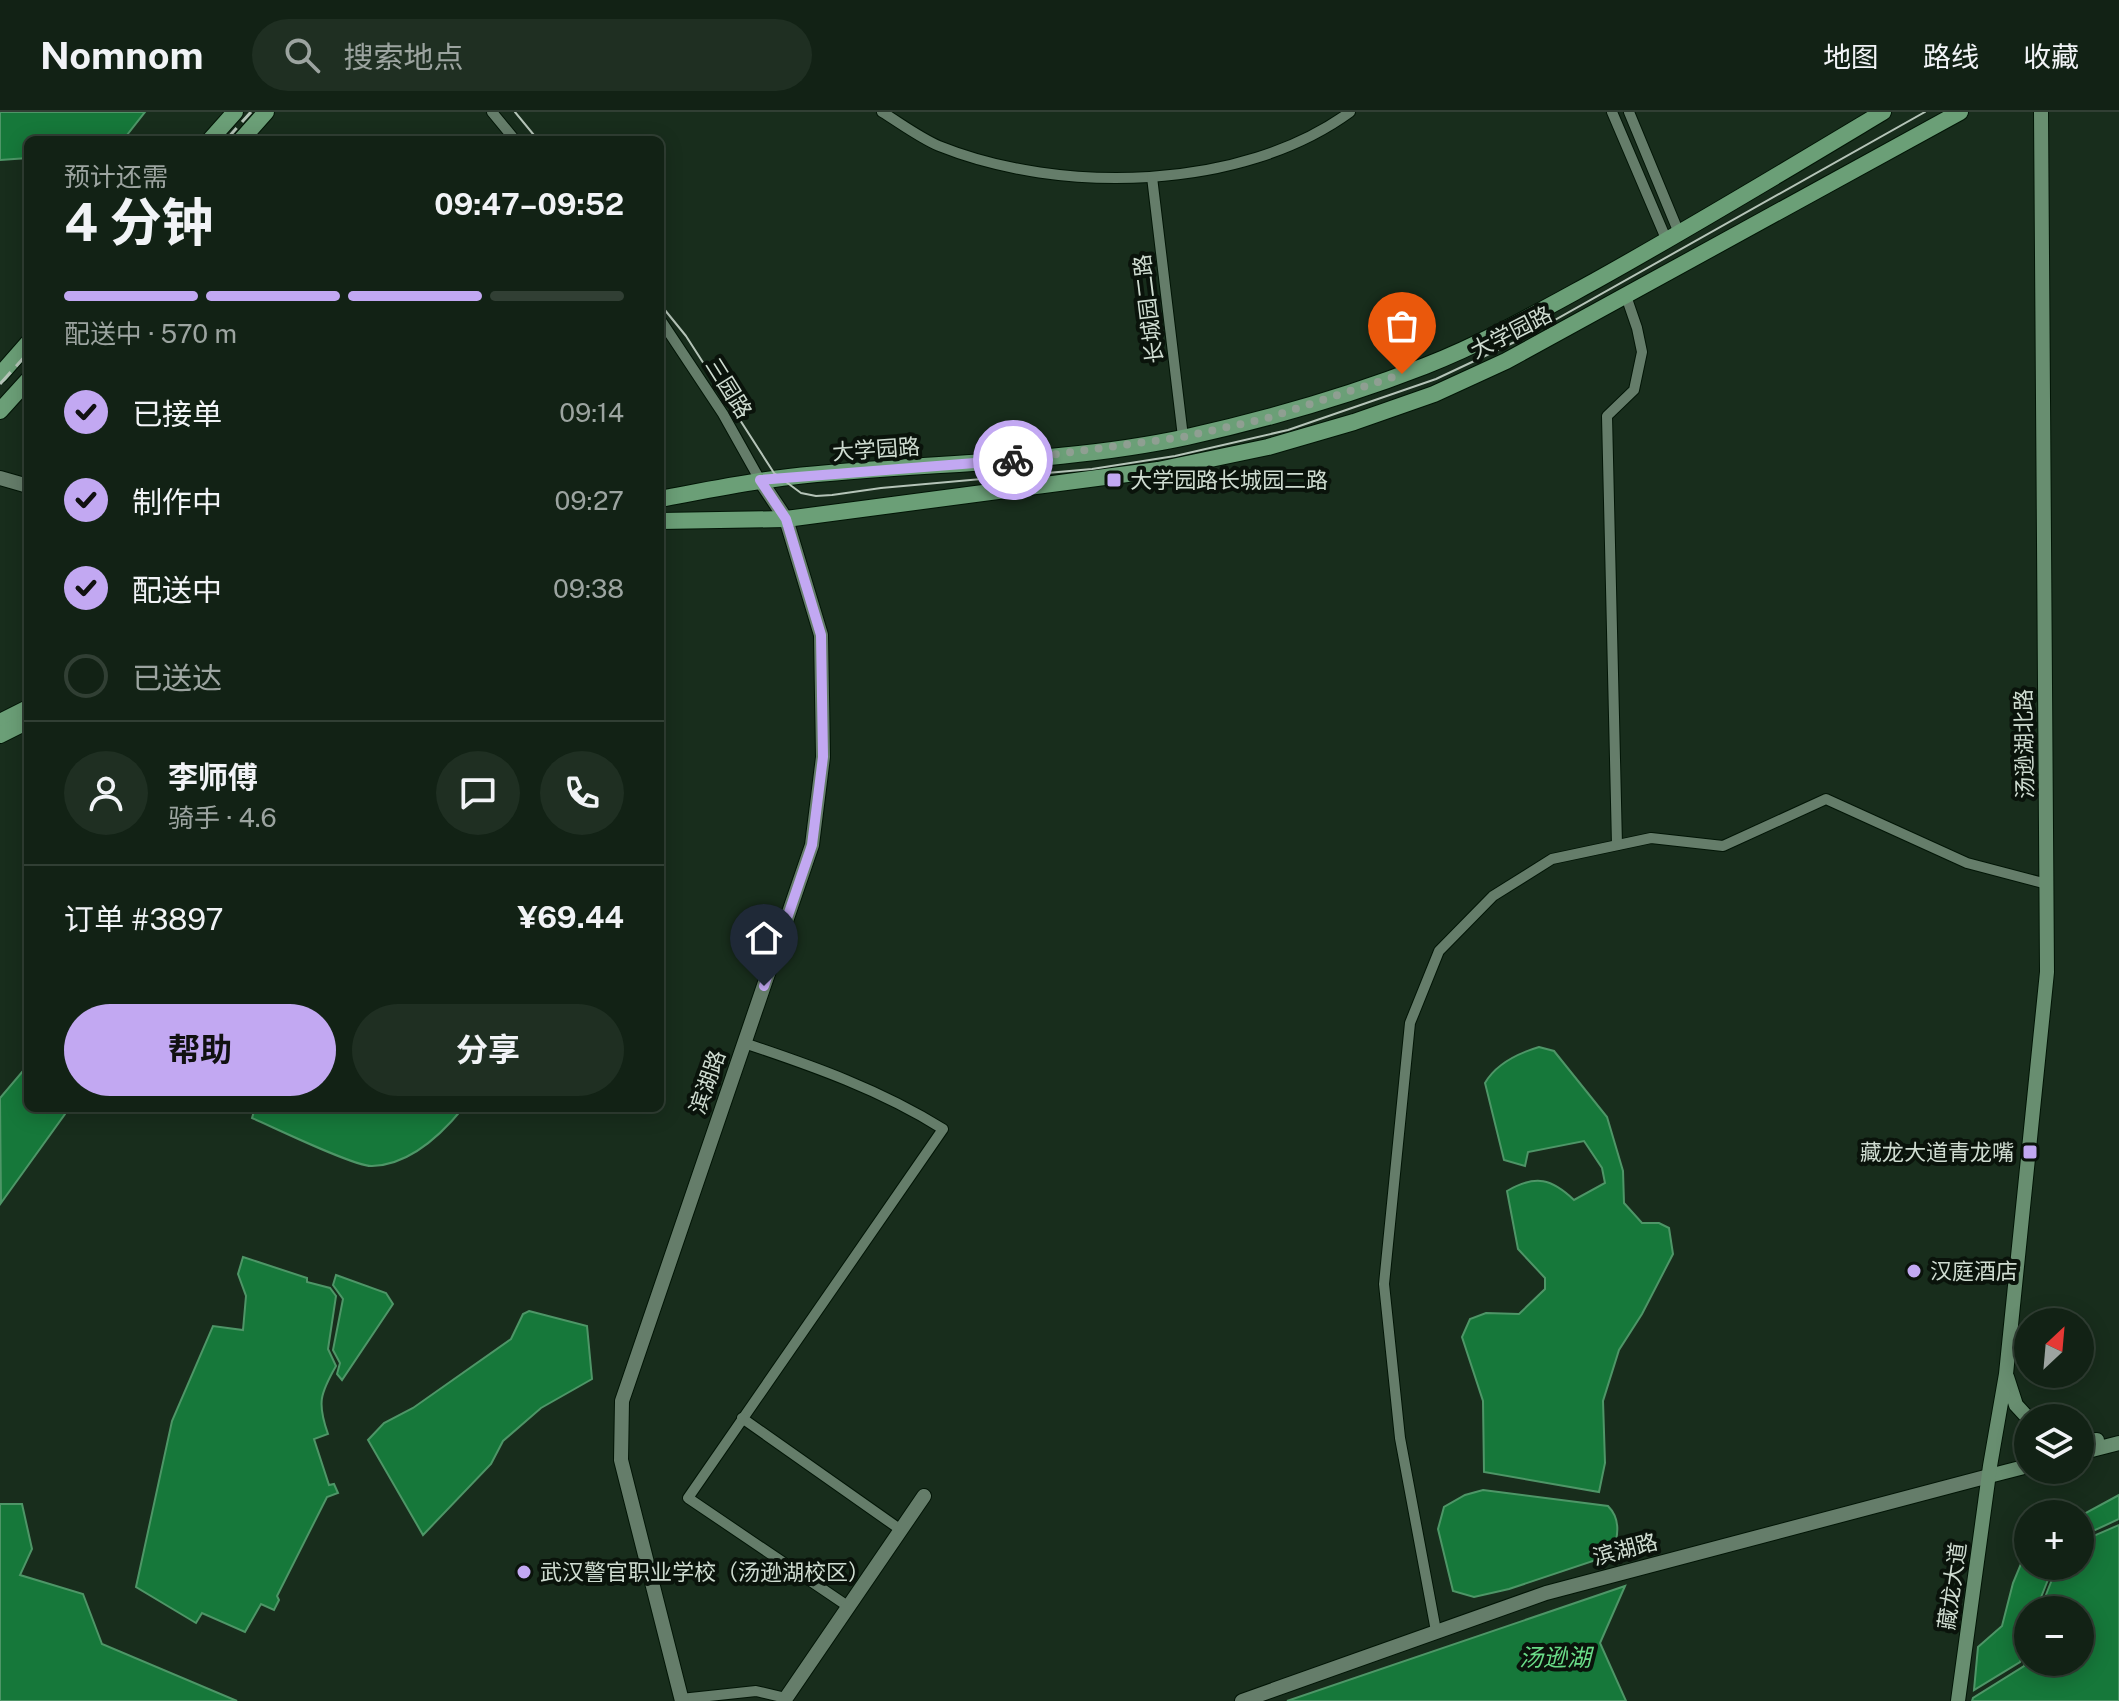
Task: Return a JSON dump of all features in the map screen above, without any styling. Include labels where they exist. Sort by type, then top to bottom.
[{"type":"main road","points":[[214,136],[235,112]]},
{"type":"main road","points":[[245,136],[266,112]]},
{"type":"main road","name":"大学园路","points":[[664,498],[760,480],[1016,460],[1183,437],[1280,414],[1426,366],[1505,329],[1673,237],[1883,112]]},
{"type":"main road","name":"大学园路","points":[[664,521],[786,519],[1158,470],[1268,447],[1434,394],[1506,361],[1960,112]]},
{"type":"main road","name":"汤逊湖北路","points":[[1989,1471],[2006,1374],[2047,972],[2041,112]]},
{"type":"main road","points":[[0,375],[24,348]]},
{"type":"main road","points":[[0,411],[24,384]]},
{"type":"main road","points":[[0,722],[24,710]]},
{"type":"main road","points":[[0,735],[24,723]]},
{"type":"main road","name":"汤逊湖北路","points":[[2006,1374],[2016,1404]]},
{"type":"main road","points":[[2094,1440],[2119,1435]]},
{"type":"main road","points":[[2094,1449],[2119,1443]]},
{"type":"main road","name":"滨湖路","points":[[1989,1471],[2014,1462]]},
{"type":"main road","name":"滨湖路","points":[[1989,1471],[2014,1468]]},
{"type":"main road","name":"藏龙大道","points":[[1958,1701],[1989,1471]]},
{"type":"street","points":[[492,112],[512,136]]},
{"type":"street","points":[[882,112],[938,146],[1025,171],[1124,180],[1199,172],[1278,152],[1350,112]]},
{"type":"street","points":[[1612,112],[1673,237]]},
{"type":"street","points":[[1629,112],[1673,237]]},
{"type":"street","name":"长城园二路","points":[[1152,177],[1183,437]]},
{"type":"street","points":[[1617,845],[1607,416],[1634,390],[1642,352],[1626,296]]},
{"type":"street","name":"三园路","points":[[664,325],[723,414],[760,480]]},
{"type":"street","points":[[0,478],[24,485]]},
{"type":"street","name":"滨湖路","points":[[681,1700],[621,1460],[622,1401],[812,845],[823,757],[821,635],[786,519],[760,480]]},
{"type":"street","points":[[1436,1631],[1400,1438],[1384,1284],[1410,1023],[1439,951],[1493,896],[1552,859],[1651,838],[1723,846],[1826,799],[1967,863],[2047,884]]},
{"type":"street","points":[[744,1043],[828,1072],[911,1109],[943,1129],[688,1498],[849,1607]]},
{"type":"street","points":[[742,1418],[901,1530]]},
{"type":"street","name":"滨湖路","points":[[1242,1701],[1546,1593],[1989,1471]]},
{"type":"street","points":[[681,1700],[756,1691],[787,1700],[924,1496]]},
{"type":"water","points":[[0,112],[145,112],[126,136],[24,136],[24,158],[0,160]]},
{"type":"water","points":[[1539,1047],[1554,1051],[1607,1117],[1623,1171],[1624,1203],[1642,1223],[1659,1223],[1669,1228],[1673,1254],[1619,1350],[1603,1401],[1605,1463],[1599,1492],[1484,1472],[1483,1401],[1462,1337],[1470,1319],[1486,1313],[1519,1314],[1545,1289],[1545,1278],[1518,1249],[1507,1191],[1527,1182],[1543,1181],[1558,1187],[1574,1200],[1605,1183],[1602,1168],[1584,1141],[1528,1152],[1525,1166],[1504,1160],[1485,1083],[1495,1070],[1509,1060]]},
{"type":"water","points":[[24,1070],[24,1112],[65,1114],[1,1203],[0,1098]]},
{"type":"water","points":[[254,1112],[459,1112],[424,1147],[399,1160],[372,1166],[332,1154],[252,1118]]},
{"type":"water","points":[[243,1257],[307,1278],[307,1282],[330,1288],[336,1296],[328,1349],[336,1366],[326,1384],[321,1406],[328,1434],[314,1439],[329,1485],[334,1484],[338,1493],[327,1497],[277,1596],[279,1600],[274,1610],[261,1604],[245,1632],[202,1613],[196,1623],[136,1587],[172,1421],[213,1326],[243,1330],[246,1296],[238,1274]]},
{"type":"water","points":[[336,1275],[386,1293],[393,1304],[342,1380],[337,1374],[340,1363],[333,1350],[343,1299],[333,1285]]},
{"type":"water","points":[[529,1311],[587,1326],[592,1379],[541,1408],[503,1441],[491,1464],[423,1535],[368,1440],[384,1423],[413,1408],[511,1339],[523,1314]]},
{"type":"water","points":[[1483,1490],[1608,1506],[1615,1517],[1617,1530],[1611,1555],[1509,1589],[1474,1597],[1453,1591],[1438,1529],[1444,1507],[1465,1495]]},
{"type":"water","points":[[2119,1495],[2119,1519],[2094,1531],[2094,1508]]},
{"type":"water","points":[[0,1504],[22,1504],[32,1549],[20,1575],[83,1594],[102,1644],[237,1701],[0,1701]]},
{"type":"water","points":[[2119,1525],[2119,1701],[1972,1701],[2014,1672],[2014,1676],[2094,1676],[2094,1596],[2046,1596],[2052,1580],[2094,1580],[2094,1536]]},
{"type":"water","points":[[2014,1580],[2048,1580],[2042,1596],[2014,1596],[2014,1666],[1974,1690],[1978,1647],[2002,1626]]},
{"type":"water","name":"汤逊湖","points":[[1625,1586],[1600,1643],[1626,1701],[1287,1701]]},
{"type":"tram line","points":[[515,112],[535,136]]},
{"type":"tram line","points":[[664,309],[686,336],[774,473],[801,493],[832,495],[1092,469],[1175,456],[1288,430],[1436,379],[1521,339],[1925,112]]},
{"type":"railway","points":[[230,136],[251,112]]},
{"type":"railway","points":[[0,384],[24,357]]},
{"type":"way so far","points":[[1013,460],[1183,437],[1268,418],[1402,374]]},
{"type":"place","name":"大学园路长城园二路","points":[[1114,480]]},
{"type":"place","name":"藏龙大道青龙嘴","points":[[2030,1152]]},
{"type":"place","name":"汉庭酒店","points":[[1914,1271]]},
{"type":"place","name":"武汉警官职业学校（汤逊湖校区）","points":[[524,1572]]},
{"type":"route","points":[[764,986],[812,845],[823,757],[821,635],[786,519],[760,480],[1013,460]]}]
